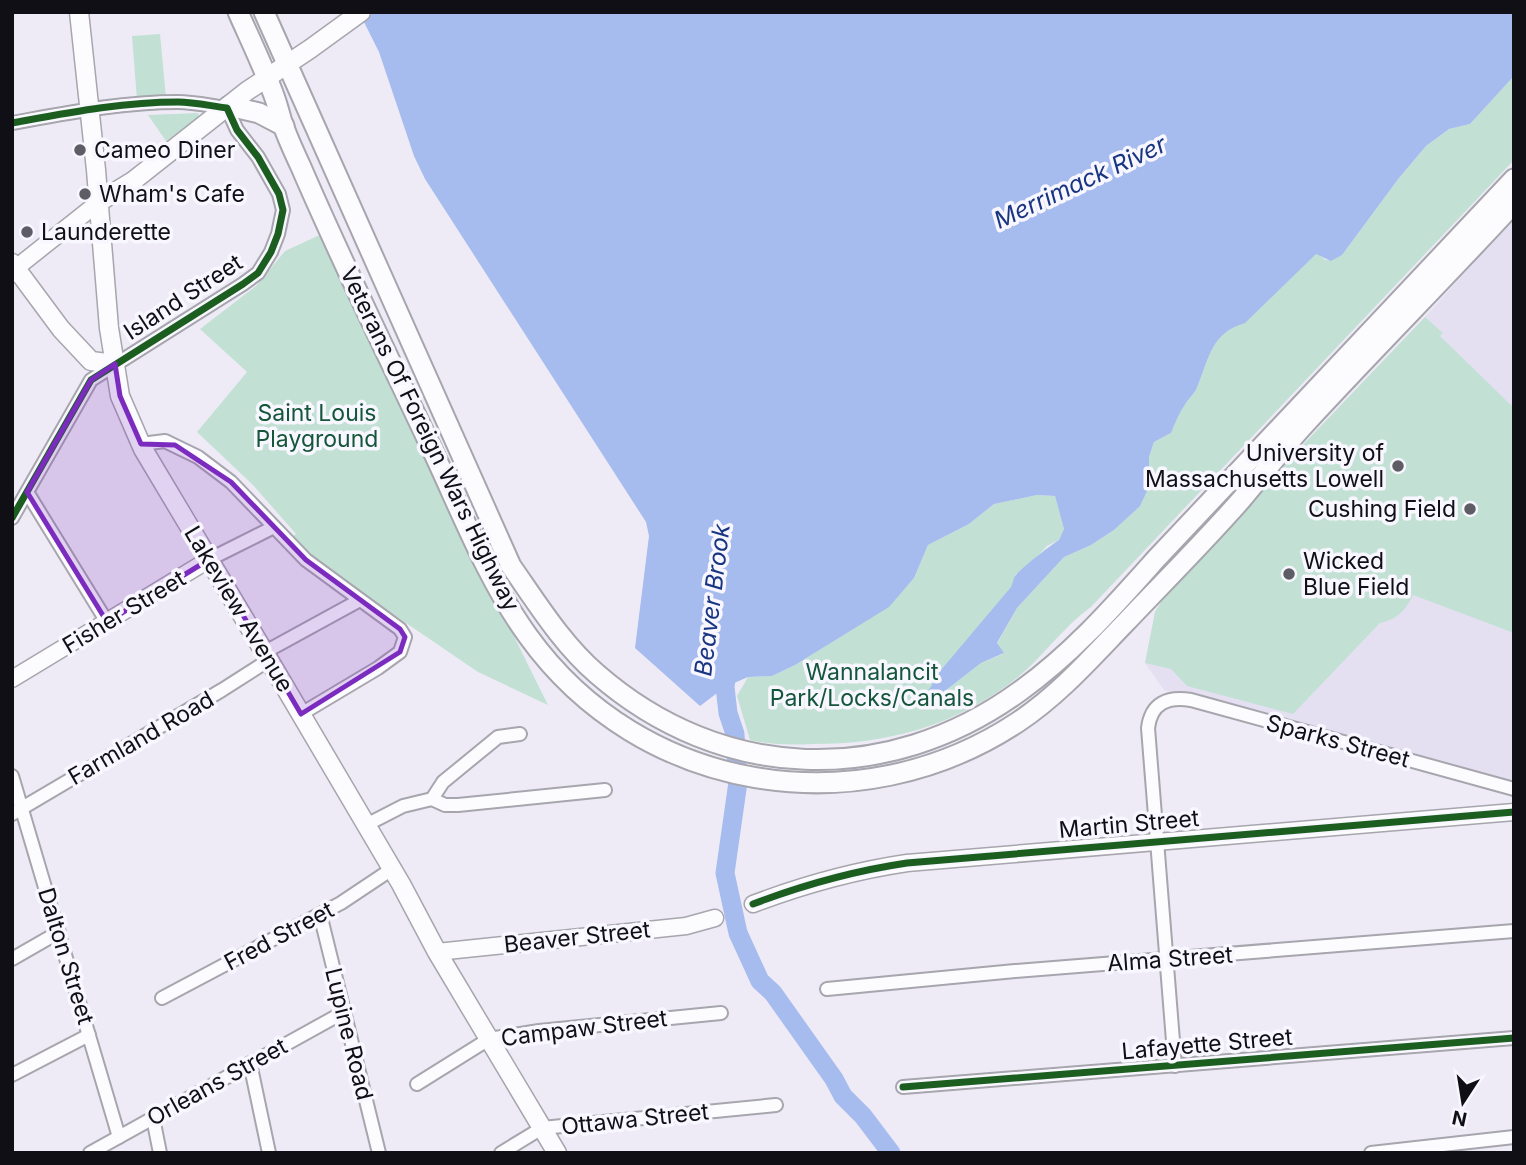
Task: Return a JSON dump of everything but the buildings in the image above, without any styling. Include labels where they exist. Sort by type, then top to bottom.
[{"type":"main road","name":"Lakeview Avenue","points":[[79,12],[114,364],[120,396],[141,444],[393,869],[437,952],[557,1153]]},
{"type":"main road","points":[[238,12],[267,78]]},
{"type":"main road","points":[[264,12],[286,65]]},
{"type":"main road","points":[[99,202],[142,175],[228,107],[361,12]]},
{"type":"main road","name":"Veterans Of Foreign Wars Highway","points":[[286,65],[511,566],[567,642],[596,673],[670,724],[717,744],[775,757],[814,761],[870,756],[918,745],[956,730],[1044,673],[1111,610],[1514,179]]},
{"type":"main road","name":"Veterans Of Foreign Wars Highway","points":[[267,78],[284,126],[331,234],[466,522],[510,609],[530,639],[558,671],[598,708],[662,748],[718,769],[771,781],[808,784],[836,782],[878,777],[927,765],[955,756],[989,739],[1044,704],[1222,521],[1303,426],[1514,204]]},
{"type":"main road","points":[[228,107],[259,113],[284,126]]},
{"type":"main road","points":[[13,268],[61,329],[91,361],[114,364]]},
{"type":"street","points":[[12,123],[90,109],[180,102],[228,107]]},
{"type":"street","name":"Island Street","points":[[12,519],[91,380],[243,284],[258,273],[271,252],[283,210],[279,194],[258,157],[237,130],[228,107]]},
{"type":"street","points":[[13,268],[99,202]]},
{"type":"street","points":[[141,444],[165,441],[198,457],[231,482],[306,560],[400,629],[405,637],[400,652],[301,714]]},
{"type":"street","points":[[27,492],[107,622]]},
{"type":"street","name":"Fisher Street","points":[[12,680],[210,559],[274,527]]},
{"type":"street","name":"Farmland Road","points":[[17,811],[222,690],[267,656],[360,600]]},
{"type":"street","name":"Sparks Street","points":[[1158,841],[1149,718],[1154,709],[1163,702],[1177,698],[1514,789]]},
{"type":"street","points":[[432,799],[443,782],[498,737],[520,734]]},
{"type":"street","name":"Dalton Street","points":[[12,776],[17,811],[58,932],[119,1137]]},
{"type":"street","points":[[366,825],[402,806],[432,799],[445,805],[458,805],[604,790]]},
{"type":"street","name":"Martin Street","points":[[752,904],[816,882],[870,869],[934,860],[1514,813]]},
{"type":"street","points":[[1158,841],[1175,1066]]},
{"type":"street","name":"Fred Street","points":[[162,998],[320,914],[393,869]]},
{"type":"street","name":"Lupine Road","points":[[320,914],[379,1153]]},
{"type":"street","name":"Beaver Street","points":[[437,952],[686,926],[715,918]]},
{"type":"street","name":"Alma Street","points":[[827,989],[1514,931]]},
{"type":"street","points":[[12,959],[58,932]]},
{"type":"street","name":"Orleans Street","points":[[90,1153],[344,1012]]},
{"type":"street","name":"Campaw Street","points":[[417,1084],[488,1039],[539,1031],[722,1013]]},
{"type":"street","points":[[12,1075],[89,1035]]},
{"type":"street","name":"Lafayette Street","points":[[903,1087],[1514,1038]]},
{"type":"street","points":[[250,1063],[269,1153]]},
{"type":"street","name":"Ottawa Street","points":[[501,1153],[542,1128],[776,1105]]},
{"type":"street","points":[[153,1118],[160,1153]]},
{"type":"street","points":[[1371,1153],[1514,1137]]},
{"type":"highlighted area","points":[[115,364],[120,396],[141,444],[175,445],[231,482],[306,560],[400,629],[405,637],[400,652],[301,714],[210,559],[107,622],[27,492],[91,380]]},
{"type":"shaded area","name":"University of Massachusetts Lowell","points":[[1514,218],[1514,783],[1164,690],[1145,663],[1155,612],[1213,540],[1425,317]]},
{"type":"green space","points":[[160,34],[166,98],[137,100],[132,36]]},
{"type":"green space","name":"Wannalancit Park/Locks/Canals","points":[[1514,76],[1514,160],[1091,607],[1069,625],[1020,675],[964,712],[892,736],[867,741],[806,744],[774,744],[750,740],[737,696],[748,677],[772,676],[795,665],[888,607],[914,578],[928,545],[969,524],[994,504],[1037,495],[1055,496],[1064,529],[1059,540],[1047,546],[1016,574],[1012,587],[962,648],[941,694],[981,663],[1003,654],[997,644],[1017,608],[1064,557],[1091,545],[1114,530],[1140,505],[1149,487],[1149,457],[1154,442],[1171,433],[1181,410],[1197,388],[1213,347],[1225,332],[1245,322],[1316,253],[1326,260],[1342,255],[1426,146],[1449,129],[1470,124]]},
{"type":"green space","points":[[198,113],[199,117],[166,141],[148,115]]},
{"type":"green space","name":"Saint Louis Playground","points":[[322,234],[548,705],[478,672],[318,563],[291,538],[296,534],[253,485],[197,432],[247,372],[200,329],[256,286],[285,251]]},
{"type":"green space","name":"University of Massachusetts Lowell","points":[[1425,317],[1443,333],[1440,336],[1514,408],[1514,633],[1413,595],[1400,614],[1380,623],[1293,714],[1187,686],[1171,669],[1145,663],[1155,612],[1167,592],[1234,517]]},
{"type":"water","name":"Merrimack River","points":[[359,12],[1514,12],[1514,76],[1470,124],[1449,129],[1426,146],[1342,255],[1331,261],[1316,254],[1245,323],[1234,327],[1219,339],[1213,347],[1197,388],[1181,410],[1171,433],[1154,442],[1149,457],[1149,487],[1140,506],[1114,530],[1091,545],[1064,557],[1017,608],[997,643],[1004,653],[981,663],[941,694],[927,693],[941,670],[1011,587],[1015,576],[1059,540],[1064,529],[1055,496],[1037,495],[994,504],[969,524],[928,545],[914,578],[889,607],[795,665],[772,676],[748,677],[725,687],[700,706],[635,648],[649,536],[646,522],[425,179],[414,156],[379,52]]},
{"type":"waterway","name":"Beaver Brook","points":[[728,662],[725,687],[728,713],[735,734],[738,782],[725,873],[738,933],[760,981],[773,993],[834,1079],[843,1096],[863,1116],[891,1153]]},
{"type":"cycle path","points":[[12,123],[157,102],[184,102],[227,108],[237,130],[258,157],[279,194],[283,210],[271,252],[258,273],[91,380],[12,518]]},
{"type":"cycle path","points":[[753,904],[828,879],[907,863],[1514,812]]},
{"type":"cycle path","points":[[903,1087],[1514,1038]]},
{"type":"place","name":"Cameo Diner","points":[[80,150]]},
{"type":"place","name":"Wham's Cafe","points":[[85,194]]},
{"type":"place","name":"Launderette","points":[[27,232]]},
{"type":"place","name":"University of Massachusetts Lowell","points":[[1398,466]]},
{"type":"place","name":"Cushing Field","points":[[1470,509]]},
{"type":"place","name":"Wicked Blue Field","points":[[1289,574]]}]
